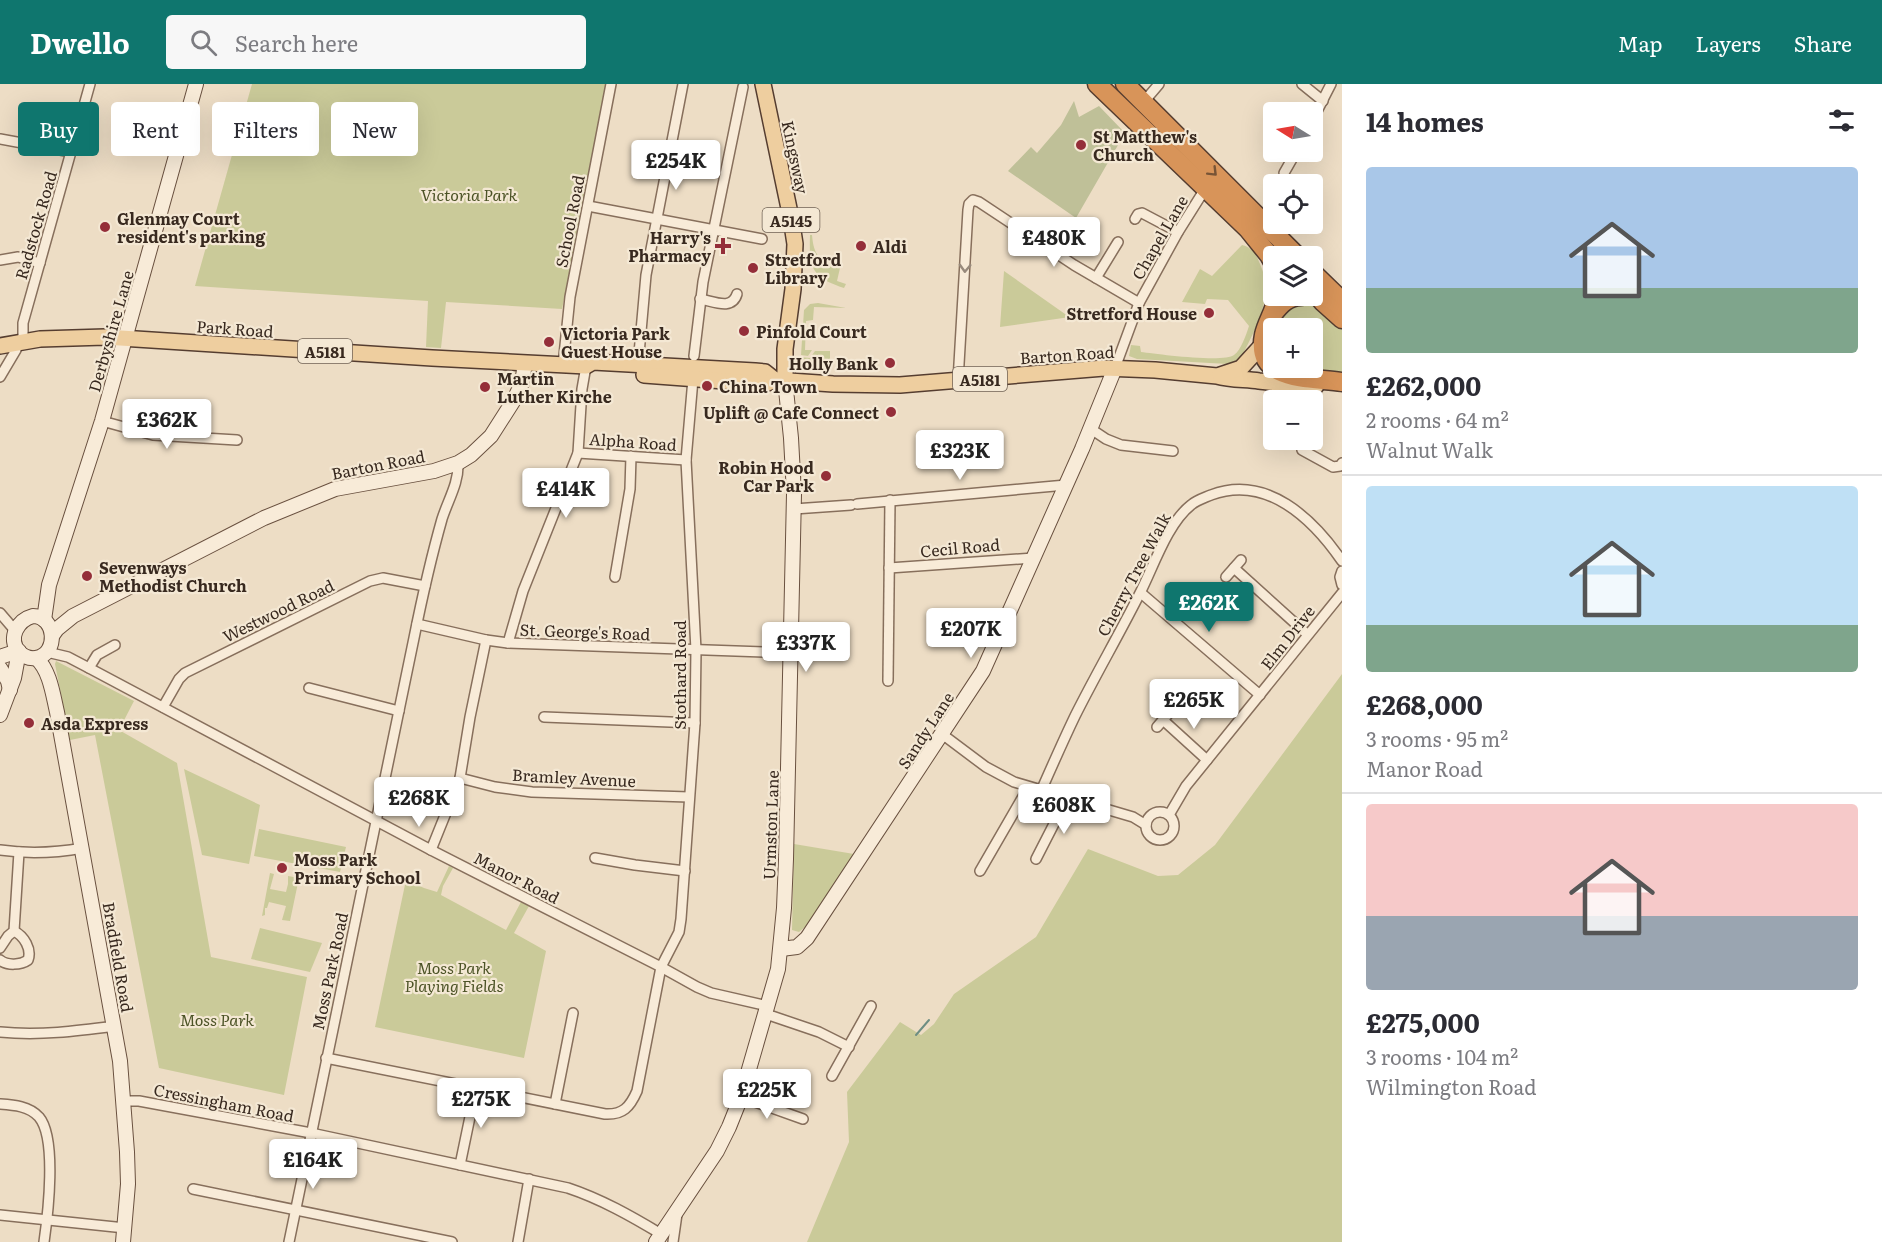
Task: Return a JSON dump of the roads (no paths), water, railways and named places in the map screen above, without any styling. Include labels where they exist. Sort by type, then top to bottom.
[{"type":"highway","points":[[1097,84],[1263,247]]},
{"type":"highway","points":[[1125,84],[1287,246]]},
{"type":"highway","points":[[1277,236],[1283,246]]},
{"type":"highway","points":[[1323,283],[1342,301]]},
{"type":"highway","points":[[1323,303],[1342,319]]},
{"type":"highway","points":[[1271,318],[1275,306]]},
{"type":"highway","points":[[1272,315],[1280,306]]},
{"type":"highway","points":[[1317,378],[1341,382]]},
{"type":"main road","name":"Kingsway","points":[[763,84],[795,244],[794,279],[780,380]]},
{"type":"main road","name":"Park Road","points":[[13,343],[60,338],[105,337],[525,363]]},
{"type":"main road","name":"Barton Road","points":[[1217,376],[1241,368],[1263,344]]},
{"type":"main road","name":"Barton Road","points":[[525,363],[586,366],[593,362],[693,367],[765,384],[780,380],[884,386],[1077,369],[1115,368],[1259,380],[1288,385],[1327,386],[1341,382]]},
{"type":"main road","name":"Barton Road","points":[[586,366],[592,371],[693,367]]},
{"type":"street","name":"Radstock Road","points":[[85,102],[90,84]]},
{"type":"street","name":"Derbyshire Lane","points":[[16,644],[18,626],[34,610],[49,585],[102,421],[196,84]]},
{"type":"street","name":"School Road","points":[[564,365],[570,297],[611,84]]},
{"type":"street","points":[[638,365],[644,284],[683,84]]},
{"type":"street","points":[[1145,129],[1141,110],[1142,101],[1159,84]]},
{"type":"street","points":[[1302,84],[1323,101],[1331,84]]},
{"type":"street","name":"Stothard Road","points":[[326,1058],[613,1114],[626,1110],[632,1103],[637,1091],[661,967],[679,932],[695,723],[696,650],[686,460],[693,367],[691,332],[700,299],[743,87]]},
{"type":"street","points":[[0,139],[18,142]]},
{"type":"street","name":"Radstock Road","points":[[13,343],[23,323],[70,156]]},
{"type":"street","points":[[1284,173],[1290,162]]},
{"type":"street","name":"Chapel Lane","points":[[1115,368],[1139,303],[1178,232],[1205,189]]},
{"type":"street","points":[[958,381],[968,210],[971,202],[980,202],[1096,278],[1139,303]]},
{"type":"street","points":[[588,206],[762,239]]},
{"type":"street","points":[[1135,219],[1138,214],[1142,213],[1178,232]]},
{"type":"street","points":[[1096,278],[1118,242]]},
{"type":"street","points":[[0,260],[18,257],[40,263]]},
{"type":"street","points":[[700,299],[727,304],[735,300],[736,294]]},
{"type":"street","points":[[0,376],[16,350],[13,343]]},
{"type":"street","name":"Barton Road","points":[[45,642],[73,616],[264,518],[335,489],[434,471],[458,463],[471,455],[491,436],[522,383],[525,363]]},
{"type":"street","points":[[508,642],[523,591],[578,453],[582,389],[586,366]]},
{"type":"street","name":"Sandy Lane","points":[[781,949],[796,947],[807,938],[982,671],[1091,429],[1115,368]]},
{"type":"street","name":"Urmston Lane","points":[[658,1238],[717,1151],[729,1127],[741,1096],[767,1010],[781,949],[794,509],[791,438],[780,380]]},
{"type":"street","points":[[102,421],[153,435],[237,440]]},
{"type":"street","points":[[1091,429],[1121,445],[1173,452]]},
{"type":"street","points":[[1302,450],[1333,467],[1340,466],[1342,463]]},
{"type":"street","name":"Alpha Road","points":[[578,453],[686,460]]},
{"type":"street","points":[[615,576],[630,489],[631,456]]},
{"type":"street","name":"Moss Park Road","points":[[289,1242],[425,586],[444,514],[455,486],[458,463]]},
{"type":"street","points":[[794,509],[1066,485]]},
{"type":"street","name":"Cherry Tree Walk","points":[[1041,791],[1075,716],[1141,593],[1171,530],[1183,512],[1192,504],[1222,491],[1243,489],[1259,491],[1292,506],[1342,561]]},
{"type":"street","points":[[888,681],[890,500]]},
{"type":"street","name":"Cecil Road","points":[[889,568],[1034,558]]},
{"type":"street","points":[[1226,577],[1241,560]]},
{"type":"street","points":[[1234,568],[1307,634]]},
{"type":"street","points":[[1342,571],[1340,577],[1342,585]]},
{"type":"street","name":"Westwood Road","points":[[163,707],[178,679],[185,673],[374,579],[387,578],[425,586]]},
{"type":"street","name":"Derbyshire Lane","points":[[45,642],[49,585]]},
{"type":"street","points":[[1141,593],[1260,695]]},
{"type":"street","name":"Elm Drive","points":[[1168,815],[1186,786],[1342,593]]},
{"type":"street","points":[[0,613],[16,620],[37,616],[45,642]]},
{"type":"street","points":[[0,613],[12,627],[16,644],[12,684]]},
{"type":"street","name":"St. George's Road","points":[[417,624],[486,640],[508,642],[791,653]]},
{"type":"street","points":[[431,850],[459,778],[486,640]]},
{"type":"street","points":[[16,644],[25,657],[45,642]]},
{"type":"street","points":[[0,715],[12,684],[25,662],[45,642]]},
{"type":"street","name":"Manor Road","points":[[45,642],[68,657],[377,819],[431,850],[697,987],[767,1010],[849,1047]]},
{"type":"street","name":"Bradfield Road","points":[[45,642],[49,682],[57,712],[115,1026],[125,1101],[128,1184],[124,1235]]},
{"type":"street","points":[[0,651],[16,644]]},
{"type":"street","points":[[0,657],[16,644]]},
{"type":"street","points":[[90,668],[97,656],[115,645]]},
{"type":"street","points":[[0,668],[12,684]]},
{"type":"street","points":[[309,688],[399,711]]},
{"type":"street","points":[[544,717],[695,723]]},
{"type":"street","points":[[1163,720],[1207,760]]},
{"type":"street","points":[[942,734],[986,767],[1028,788],[1132,817],[1146,825]]},
{"type":"street","name":"Bramley Avenue","points":[[459,778],[495,788],[532,792],[689,797]]},
{"type":"street","points":[[981,871],[1028,788]]},
{"type":"street","points":[[1036,859],[1066,798]]},
{"type":"street","points":[[1163,812],[1168,815],[1173,821],[1174,830],[1169,838],[1154,839],[1148,834],[1146,825],[1149,818],[1155,813],[1163,812]]},
{"type":"street","points":[[0,849],[19,852],[56,852],[83,848]]},
{"type":"street","points":[[0,948],[14,931],[19,852]]},
{"type":"street","points":[[595,858],[685,871]]},
{"type":"street","points":[[0,960],[9,965],[25,963],[28,960],[29,949],[20,935],[14,931]]},
{"type":"street","points":[[832,1076],[871,1006]]},
{"type":"street","points":[[555,1104],[573,1012]]},
{"type":"street","points":[[0,1032],[36,1034],[115,1026]]},
{"type":"street","points":[[460,1165],[476,1088]]},
{"type":"street","points":[[741,1096],[803,1119]]},
{"type":"street","name":"Cressingham Road","points":[[125,1101],[139,1101],[311,1134],[568,1188],[593,1197],[658,1238]]},
{"type":"street","points":[[0,1104],[25,1108],[33,1112],[44,1124],[49,1145],[45,1242]]},
{"type":"street","points":[[518,1242],[529,1179]]},
{"type":"street","points":[[193,1189],[452,1242]]},
{"type":"street","points":[[673,1242],[676,1212]]},
{"type":"street","points":[[0,1215],[124,1235]]},
{"type":"waterway","points":[[916,1035],[929,1020]]},
{"type":"place","name":"St Matthew's Church","points":[[1081,145]]},
{"type":"place","name":"Glenmay Court resident's parking","points":[[105,227]]},
{"type":"place","name":"Harry's Pharmacy","points":[[723,246]]},
{"type":"place","name":"Aldi","points":[[861,246]]},
{"type":"place","name":"Stretford Library","points":[[753,268]]},
{"type":"place","name":"Stretford House","points":[[1209,313]]},
{"type":"place","name":"Pinfold Court","points":[[744,331]]},
{"type":"place","name":"Victoria Park Guest House","points":[[549,342]]},
{"type":"place","name":"Holly Bank","points":[[890,363]]},
{"type":"place","name":"China Town","points":[[707,386]]},
{"type":"place","name":"Martin Luther Kirche","points":[[485,387]]},
{"type":"place","name":"Uplift @ Cafe Connect","points":[[891,412]]},
{"type":"place","name":"Robin Hood Car Park","points":[[826,476]]},
{"type":"place","name":"Sevenways Methodist Church","points":[[87,576]]},
{"type":"place","name":"Asda Express","points":[[29,723]]},
{"type":"place","name":"Moss Park Primary School","points":[[282,868]]},
{"type":"park label","name":"Victoria Park","points":[[469,194]]},
{"type":"park label","name":"Moss Park Playing Fields","points":[[454,976]]},
{"type":"park label","name":"Moss Park","points":[[217,1019]]}]
